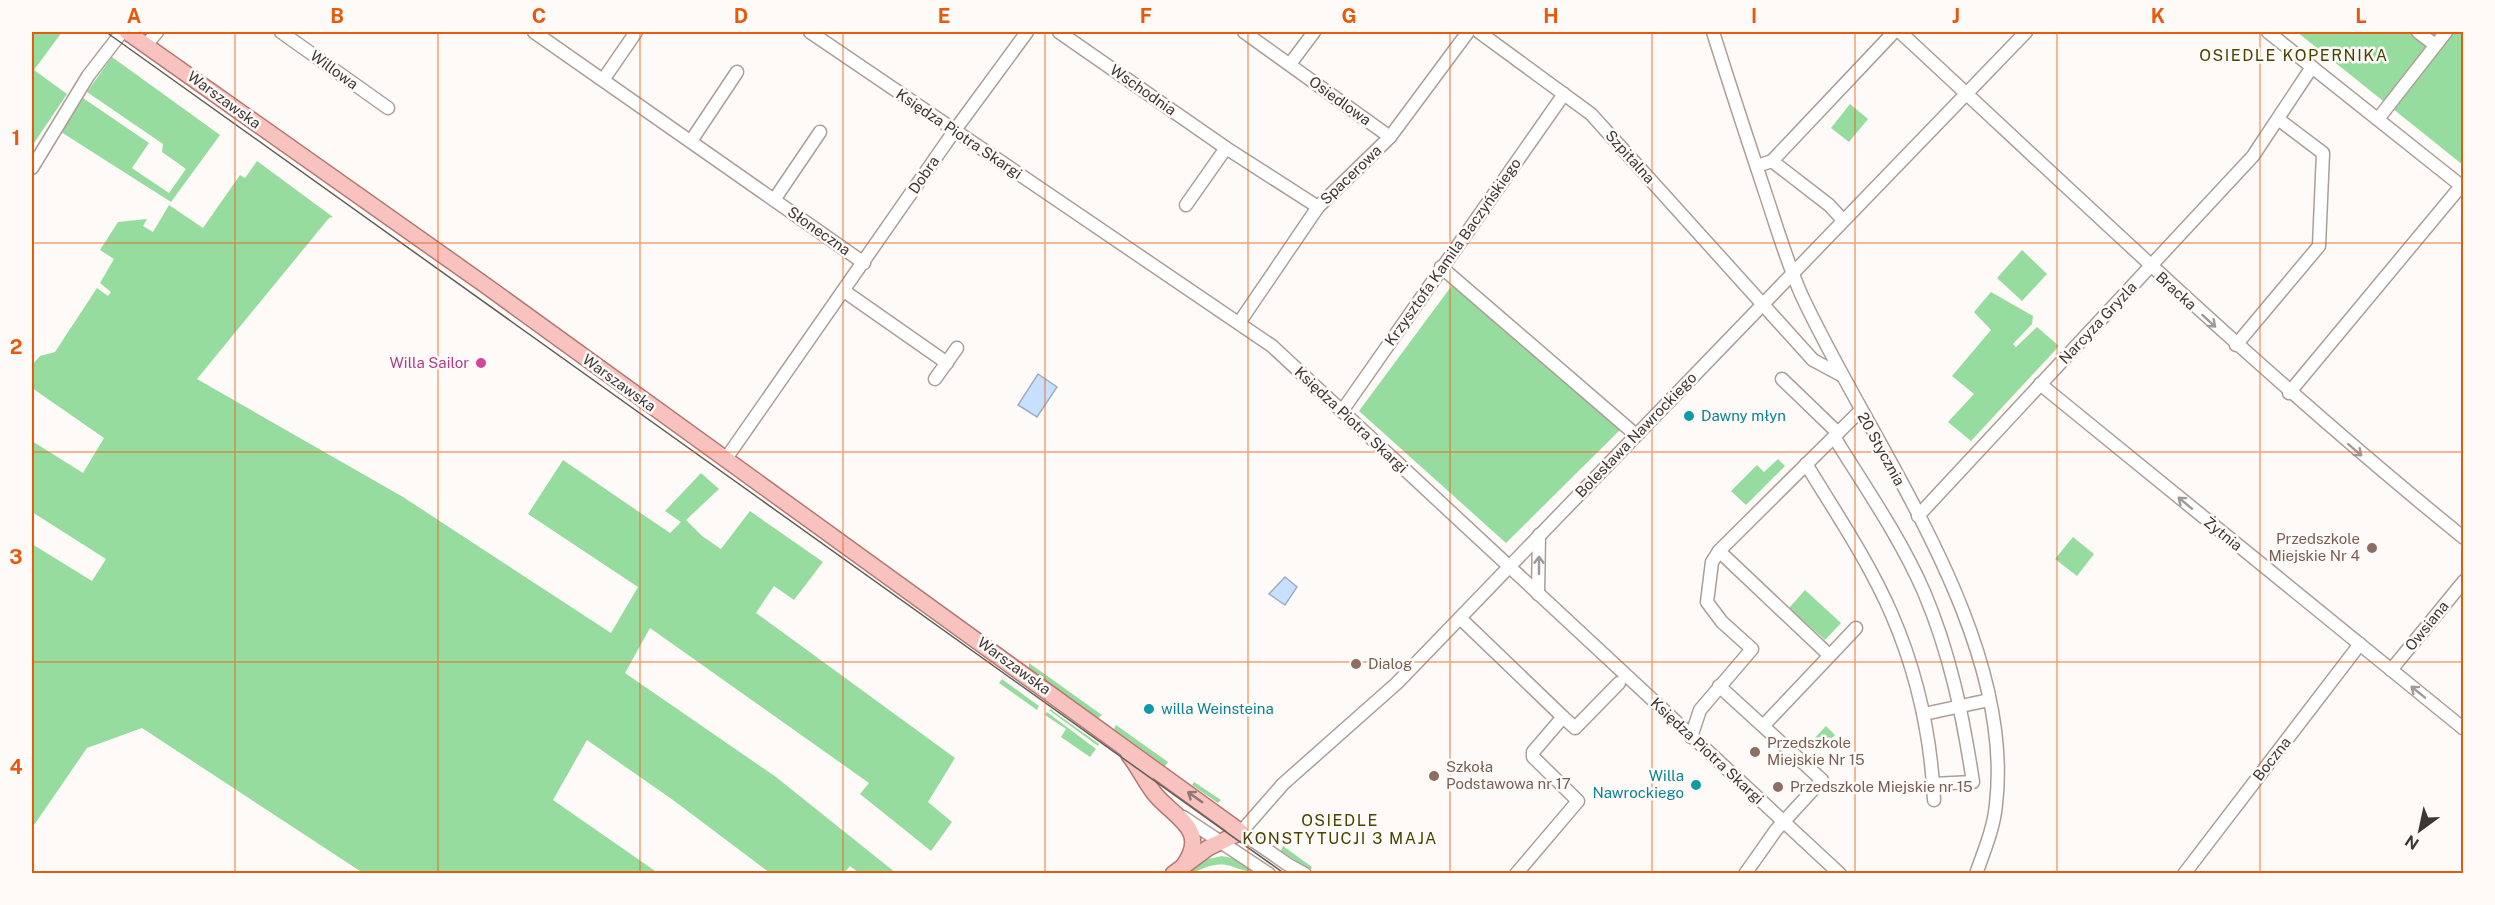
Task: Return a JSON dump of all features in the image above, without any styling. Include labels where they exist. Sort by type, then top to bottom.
[{"type":"main road","name":"Warszawska","points":[[127,32],[1110,735],[1241,832]]},
{"type":"main road","name":"Warszawska","points":[[1110,735],[1130,756],[1159,799],[1179,815]]},
{"type":"main road","points":[[1177,870],[1191,853],[1192,842],[1189,830],[1179,815]]},
{"type":"main road","points":[[1177,870],[1220,841],[1241,832]]},
{"type":"street","points":[[32,168],[88,76],[122,32]]},
{"type":"street","points":[[146,45],[157,32]]},
{"type":"street","name":"Willowa","points":[[281,32],[387,108]]},
{"type":"street","name":"Słoneczna","points":[[534,32],[864,263]]},
{"type":"street","points":[[603,80],[636,32]]},
{"type":"street","name":"Księdza Piotra Skargi","points":[[810,32],[1272,346],[1840,873]]},
{"type":"street","name":"Dobra","points":[[725,459],[955,130],[1027,32]]},
{"type":"street","name":"Wschodnia","points":[[1059,32],[1227,148],[1318,207]]},
{"type":"street","name":"Osiedlowa","points":[[1244,32],[1390,137]]},
{"type":"street","points":[[1290,64],[1314,32]]},
{"type":"street","name":"Spacerowa","points":[[1239,323],[1318,207],[1390,137],[1468,32]]},
{"type":"street","name":"Szpitalna","points":[[1479,32],[1591,114],[1813,360],[1841,375]]},
{"type":"street","name":"20 Stycznia","points":[[1713,32],[1793,273],[1841,375],[1918,516],[1961,607],[1978,655],[1996,739],[1996,805],[1976,873]]},
{"type":"street","points":[[1756,166],[1772,161],[1894,32]]},
{"type":"street","name":"Bracka","points":[[1900,32],[2150,267],[2289,393],[2463,538]]},
{"type":"street","name":"Bolesława Nawrockiego","points":[[1241,832],[1283,784],[1397,683],[2026,32]]},
{"type":"street","points":[[2268,32],[2462,187],[2289,393]]},
{"type":"street","points":[[2418,32],[2435,45]]},
{"type":"street","points":[[2378,119],[2446,32]]},
{"type":"street","name":"Narcyza Gryzla","points":[[1918,516],[2253,156],[2312,67]]},
{"type":"street","points":[[690,141],[737,72]]},
{"type":"street","name":"Krzysztofa Kamila Baczyńskiego","points":[[1342,411],[1564,94]]},
{"type":"street","points":[[2236,345],[2319,246],[2323,153],[2278,119]]},
{"type":"street","name":"Słoneczna","points":[[774,200],[820,132]]},
{"type":"street","points":[[1186,205],[1227,148]]},
{"type":"street","points":[[1772,161],[1829,205],[1843,220]]},
{"type":"street","points":[[1441,267],[1636,435]]},
{"type":"street","points":[[844,291],[946,363]]},
{"type":"street","points":[[935,379],[957,348]]},
{"type":"street","points":[[1782,379],[1836,435],[1922,589],[1961,706],[1973,782],[1933,784]]},
{"type":"street","name":"Żytnia","points":[[2040,384],[2463,729]]},
{"type":"street","points":[[1691,737],[1700,710],[1752,649],[1722,622],[1707,602],[1712,562],[1719,551],[1860,411]]},
{"type":"street","points":[[1806,464],[1847,530],[1892,615],[1924,714],[1934,800]]},
{"type":"street","points":[[1538,594],[1539,535]]},
{"type":"street","points":[[1719,551],[1829,655]]},
{"type":"street","name":"Owsiana","points":[[2391,670],[2463,581]]},
{"type":"street","points":[[1460,618],[1575,728],[1619,683]]},
{"type":"street","points":[[1764,725],[1856,628]]},
{"type":"street","name":"Boczna","points":[[2184,873],[2360,645]]},
{"type":"street","points":[[1719,686],[1822,780],[1783,822],[1745,873]]},
{"type":"street","points":[[1924,714],[1989,700]]},
{"type":"street","points":[[1516,873],[1578,801],[1532,754],[1563,717]]},
{"type":"street","name":"Warszawska","points":[[1179,815],[1269,873]]},
{"type":"street","name":"Warszawska","points":[[1241,832],[1287,864],[1305,873]]},
{"type":"green space","points":[[32,32],[62,32],[34,70],[67,94],[32,146]]},
{"type":"green space","points":[[2297,32],[2463,32],[2463,165]]},
{"type":"green space","points":[[112,57],[220,135],[171,202],[61,132],[83,98],[149,143],[132,168],[169,193],[186,169],[162,152],[163,144],[87,92]]},
{"type":"green space","points":[[1850,104],[1868,119],[1849,142],[1831,128]]},
{"type":"green space","points":[[257,161],[333,217],[329,218],[197,379],[403,497],[611,633],[638,587],[528,514],[563,460],[670,533],[681,522],[665,511],[701,473],[719,489],[686,520],[702,536],[721,549],[750,511],[823,562],[794,600],[774,586],[756,613],[955,758],[928,802],[952,822],[931,851],[860,794],[869,783],[650,628],[625,673],[776,777],[896,873],[859,873],[850,866],[844,873],[770,873],[673,800],[587,740],[553,800],[658,873],[363,873],[142,728],[87,748],[32,828],[32,544],[92,581],[106,559],[32,512],[32,441],[83,473],[104,438],[32,388],[32,365],[40,356],[55,352],[97,288],[108,296],[111,292],[100,283],[114,259],[100,250],[118,222],[147,219],[143,226],[153,232],[169,205],[203,228],[240,175],[245,178]]},
{"type":"green space","points":[[2022,250],[2047,274],[2022,301],[1997,278]]},
{"type":"green space","points":[[1453,284],[1622,428],[1506,543],[1359,411]]},
{"type":"green space","points":[[1991,292],[2033,316],[2032,324],[2013,344],[2016,347],[2037,327],[2059,346],[1971,441],[1948,422],[1974,394],[1952,376],[1991,330],[1974,312]]},
{"type":"green space","points":[[1778,459],[1785,466],[1746,505],[1731,491],[1757,465],[1764,472]]},
{"type":"green space","points":[[2073,537],[2094,554],[2077,576],[2055,559]]},
{"type":"green space","points":[[1805,590],[1841,623],[1825,640],[1789,608]]},
{"type":"green space","points":[[1029,663],[1102,715],[1098,718],[1029,668]]},
{"type":"green space","points":[[1002,679],[1039,706],[1037,710],[999,683]]},
{"type":"green space","points":[[1049,710],[1099,744],[1098,746]]},
{"type":"green space","points":[[1047,712],[1096,749],[1090,757],[1061,737],[1066,729],[1045,715]]},
{"type":"green space","points":[[1116,725],[1168,762],[1165,766],[1114,729]]},
{"type":"green space","points":[[1826,726],[1835,735],[1820,750],[1811,742]]},
{"type":"green space","points":[[1194,782],[1221,800],[1218,803],[1192,785]]},
{"type":"green space","points":[[1283,846],[1312,867],[1310,870],[1281,851]]},
{"type":"green space","points":[[1222,856],[1236,859],[1264,873],[1223,865],[1215,865],[1193,873],[1190,871],[1208,859]]},
{"type":"water","points":[[1038,374],[1057,387],[1037,417],[1018,405]]},
{"type":"water","points":[[1285,577],[1297,587],[1285,605],[1269,594]]},
{"type":"tram line","points":[[106,32],[1285,874]]},
{"type":"place","name":"Willa Sailor","points":[[481,363]]},
{"type":"place","name":"Dawny młyn","points":[[1689,416]]},
{"type":"place","name":"Przedszkole Miejskie Nr 4","points":[[2372,548]]},
{"type":"place","name":"Dialog","points":[[1356,664]]},
{"type":"place","name":"willa Weinsteina","points":[[1149,709]]},
{"type":"place","name":"Przedszkole Miejskie Nr 15","points":[[1755,752]]},
{"type":"place","name":"Szkoła Podstawowa nr 17","points":[[1434,776]]},
{"type":"place","name":"Willa Nawrockiego","points":[[1696,785]]},
{"type":"place","name":"Przedszkole Miejskie nr 15","points":[[1778,787]]},
{"type":"district","name":"OSIEDLE KOPERNIKA","points":[[2294,55]]},
{"type":"district","name":"OSIEDLE KONSTYTUCJI 3 MAJA","points":[[1340,829]]}]
